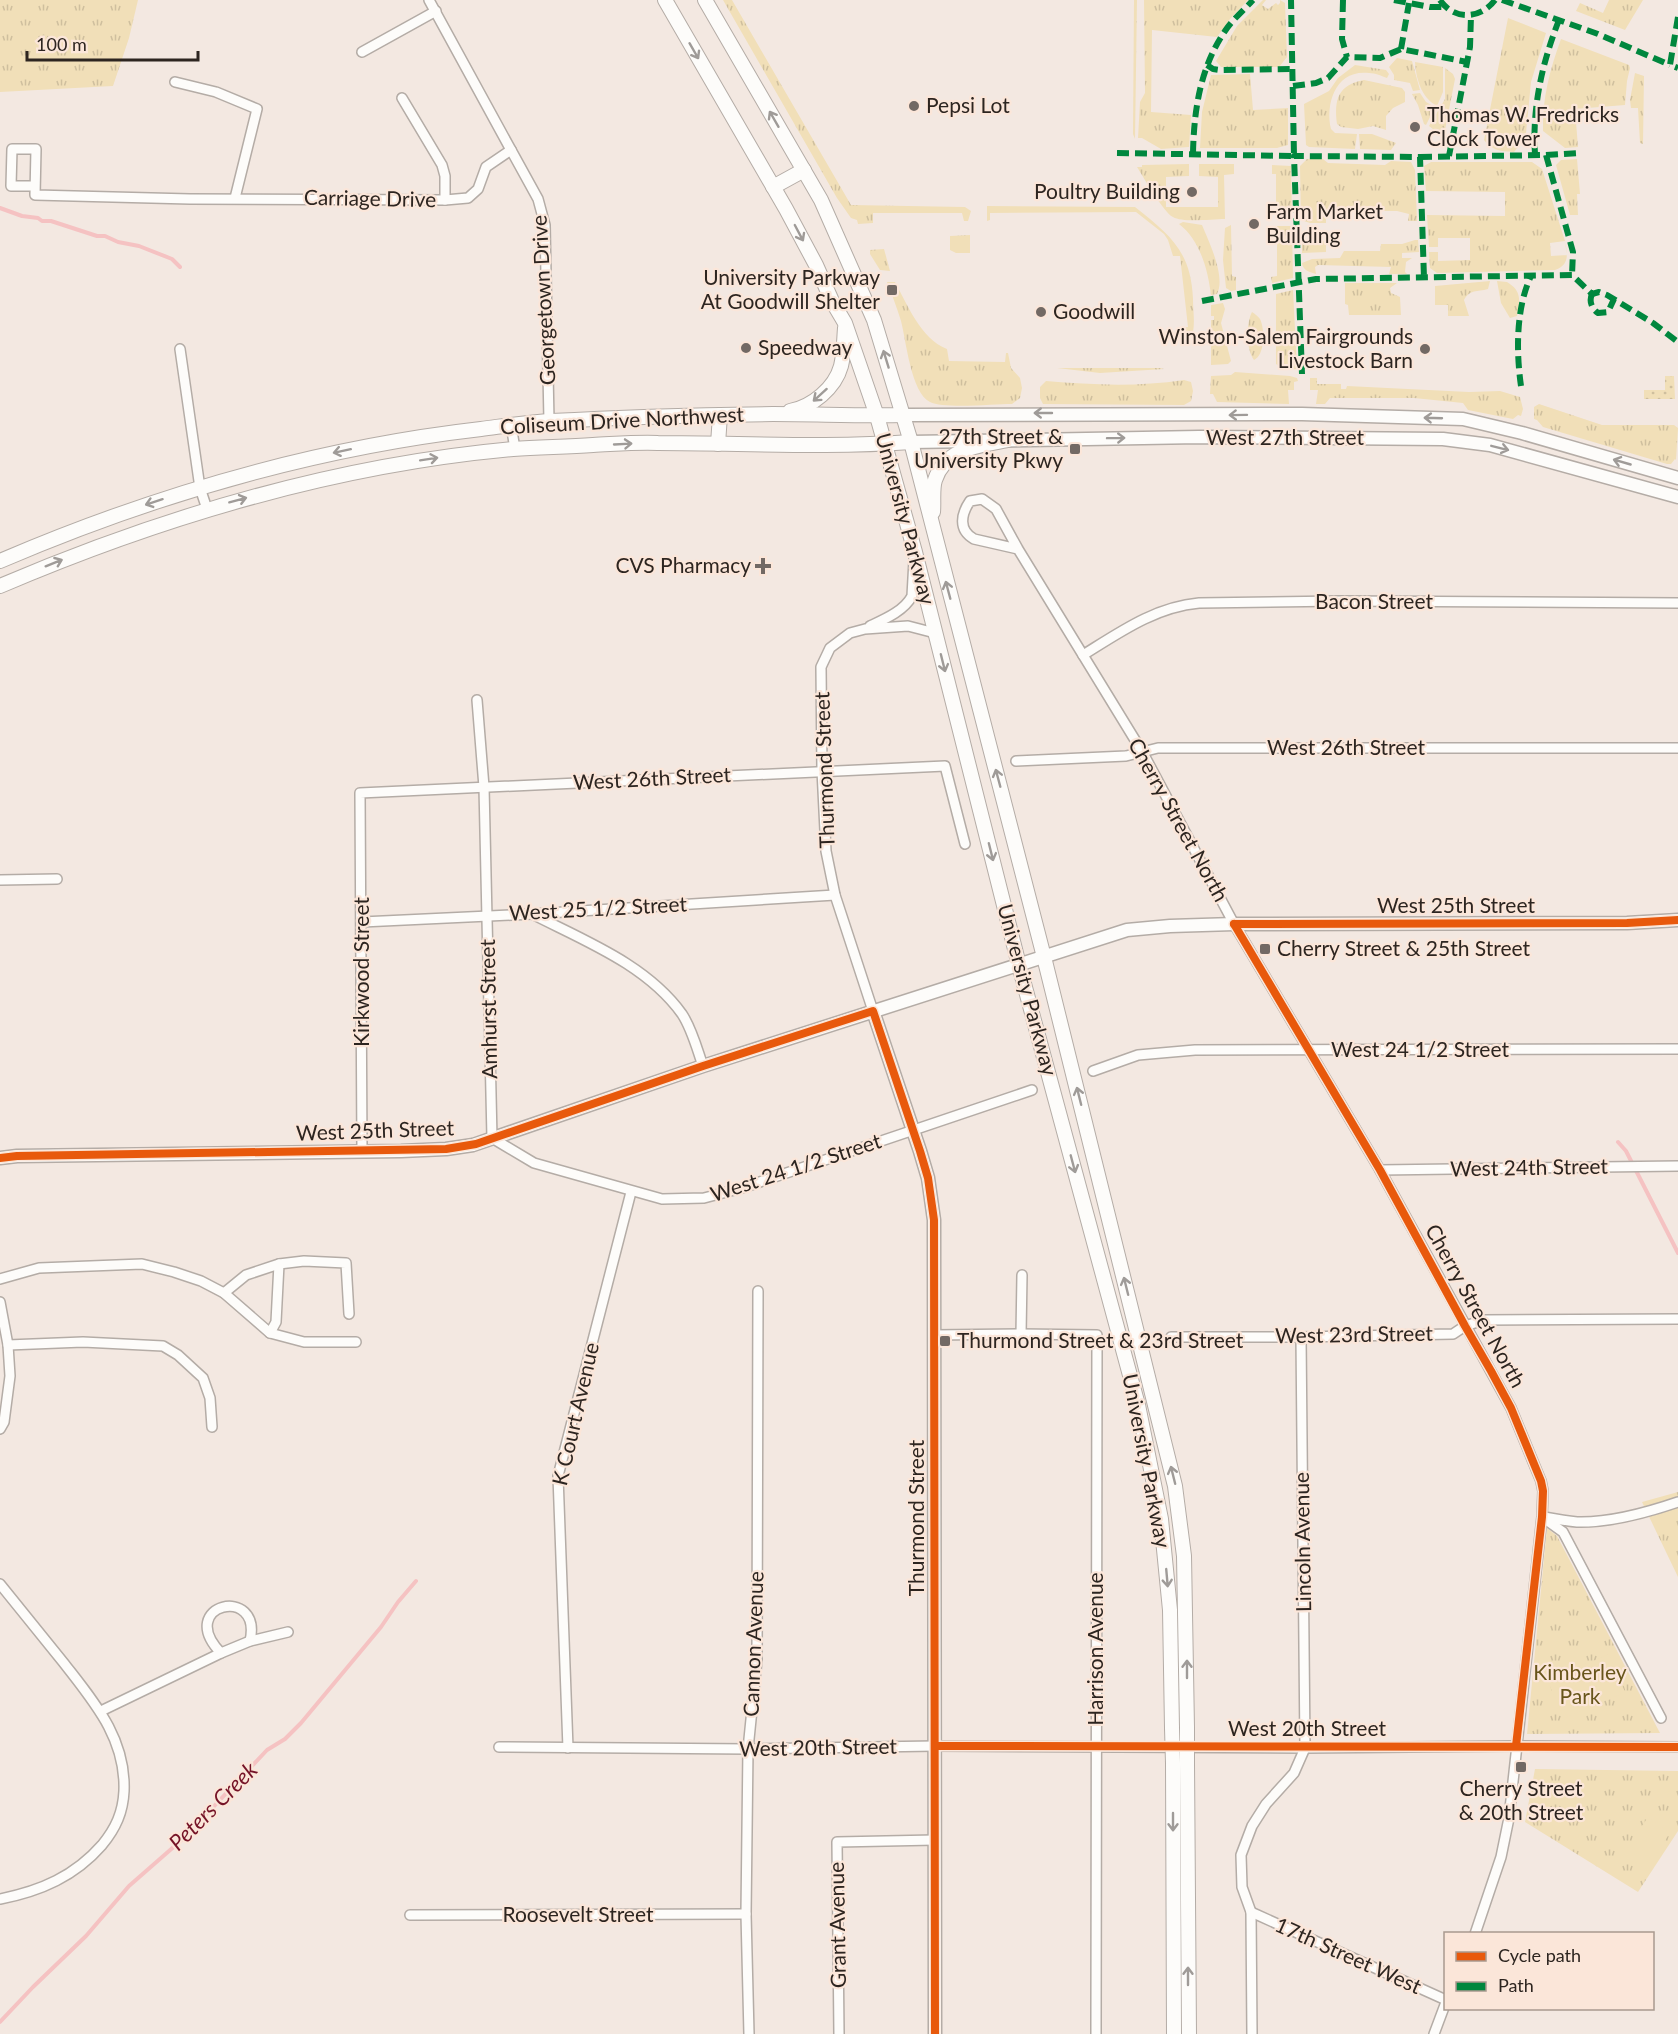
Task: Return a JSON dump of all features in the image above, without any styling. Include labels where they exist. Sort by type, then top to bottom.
[{"type":"main road","name":"University Parkway","points":[[664,0],[773,187],[845,322],[877,416],[915,552],[1019,965],[1138,1405],[1161,1519],[1170,1610],[1174,2034]]},
{"type":"main road","name":"University Parkway","points":[[705,0],[821,200],[874,320],[911,442],[1044,957],[1175,1486],[1184,1556],[1189,2034]]},
{"type":"main road","points":[[773,187],[804,170]]},
{"type":"main road","points":[[777,414],[801,409],[820,396],[832,383],[842,364],[845,322]]},
{"type":"main road","name":"Coliseum Drive Northwest","points":[[0,561],[103,518],[283,464],[376,444],[549,421],[777,414],[903,415]]},
{"type":"main road","points":[[718,444],[720,415]]},
{"type":"main road","points":[[933,529],[934,481],[947,459],[966,449],[1008,440]]},
{"type":"main road","name":"Coliseum Drive Northwest","points":[[0,586],[111,541],[207,509],[288,487],[381,467],[455,455],[515,449],[656,442],[884,444]]},
{"type":"main road","name":"West 27th Street","points":[[884,444],[911,442]]},
{"type":"street","points":[[429,0],[511,150]]},
{"type":"street","points":[[362,52],[436,11]]},
{"type":"street","points":[[175,82],[216,92],[256,109],[235,198]]},
{"type":"street","points":[[402,98],[442,165],[445,176],[445,200]]},
{"type":"street","name":"Carriage Drive","points":[[35,190],[36,149],[12,149],[11,186],[35,190],[235,198],[445,200],[468,198],[478,189],[486,167],[511,150]]},
{"type":"street","name":"Georgetown Drive","points":[[511,150],[538,199],[545,225],[549,421]]},
{"type":"street","points":[[180,349],[200,488],[207,509]]},
{"type":"street","name":"West 27th Street","points":[[903,415],[1302,414],[1463,419],[1522,432],[1678,478]]},
{"type":"street","points":[[511,425],[515,449]]},
{"type":"street","name":"West 27th Street","points":[[911,442],[1199,437],[1443,439],[1501,448],[1678,497]]},
{"type":"street","name":"Cherry Street North","points":[[1018,549],[968,536],[962,524],[963,511],[970,501],[982,499],[996,509],[1143,753],[1234,924],[1380,1170],[1511,1408],[1535,1466],[1543,1491],[1542,1517],[1509,1818],[1501,1857],[1476,1932]]},
{"type":"street","name":"Thurmond Street","points":[[865,629],[894,614],[909,601],[912,596],[915,552]]},
{"type":"street","name":"Bacon Street","points":[[1083,655],[1153,614],[1183,604],[1351,601],[1678,603]]},
{"type":"street","name":"Thurmond Street","points":[[934,2034],[935,1335],[932,1199],[928,1178],[835,895],[826,851],[821,667],[830,648],[850,633],[865,629],[908,626],[935,633]]},
{"type":"street","name":"Amhurst Street","points":[[477,700],[484,787],[492,1138]]},
{"type":"street","name":"West 26th Street","points":[[1016,761],[1126,756],[1158,748],[1678,748]]},
{"type":"street","name":"West 26th Street","points":[[360,794],[822,770],[945,766],[965,844]]},
{"type":"street","name":"Kirkwood Street","points":[[360,794],[362,1151]]},
{"type":"street","points":[[0,880],[57,879]]},
{"type":"street","name":"West 25 1/2 Street","points":[[362,922],[835,895]]},
{"type":"street","points":[[532,914],[634,968],[651,980],[682,1015],[690,1029],[703,1066]]},
{"type":"street","name":"West 25th Street","points":[[0,1158],[446,1149],[473,1145],[703,1066],[1127,930],[1234,924],[1627,923],[1678,920]]},
{"type":"street","name":"West 24 1/2 Street","points":[[1093,1071],[1138,1055],[1195,1050],[1678,1049]]},
{"type":"street","name":"West 24 1/2 Street","points":[[492,1138],[534,1163],[632,1192],[662,1199],[683,1200],[712,1197],[1032,1090]]},
{"type":"street","name":"West 24th Street","points":[[1380,1170],[1678,1166]]},
{"type":"street","name":"K Court Avenue","points":[[568,1748],[558,1476],[632,1192]]},
{"type":"street","points":[[224,1293],[246,1275],[279,1264],[304,1261],[346,1263],[349,1314]]},
{"type":"street","points":[[0,1279],[39,1268],[142,1264],[201,1281],[224,1293],[270,1333],[304,1342],[356,1342]]},
{"type":"street","points":[[270,1333],[276,1322],[279,1264]]},
{"type":"street","points":[[935,1335],[1021,1334],[1022,1275]]},
{"type":"street","name":"Cannon Avenue","points":[[749,2034],[746,1914],[748,1749],[757,1660],[758,1291]]},
{"type":"street","points":[[0,1302],[8,1345],[10,1376],[4,1422],[0,1429]]},
{"type":"street","name":"West 23rd Street","points":[[1171,1337],[1453,1334],[1465,1326],[1484,1320],[1678,1319]]},
{"type":"street","name":"Harrison Avenue","points":[[1021,1334],[1097,1335],[1096,2034]]},
{"type":"street","name":"Lincoln Avenue","points":[[1301,1337],[1305,1748]]},
{"type":"street","points":[[8,1345],[83,1342],[163,1346],[178,1355],[203,1378],[210,1398],[212,1427]]},
{"type":"street","points":[[1542,1517],[1577,1522],[1603,1520],[1638,1514],[1678,1502]]},
{"type":"street","points":[[1542,1517],[1563,1532],[1661,1718]]},
{"type":"street","points":[[0,1584],[101,1711],[115,1736],[123,1766],[124,1803],[117,1823],[92,1856],[76,1870],[39,1890],[0,1899]]},
{"type":"street","points":[[221,1653],[212,1641],[207,1624],[208,1616],[215,1609],[224,1606],[241,1609],[249,1616],[250,1641]]},
{"type":"street","points":[[101,1711],[221,1653],[250,1641],[288,1632]]},
{"type":"street","name":"West 20th Street","points":[[499,1747],[748,1749],[935,1746],[1305,1748],[1516,1746],[1678,1748]]},
{"type":"street","points":[[1252,2034],[1251,1911],[1242,1887],[1241,1856],[1246,1841],[1266,1804],[1294,1773],[1305,1748]]},
{"type":"street","name":"Grant Avenue","points":[[839,2034],[837,1842],[935,1840]]},
{"type":"street","name":"17th Street West","points":[[1251,1911],[1444,2000]]},
{"type":"street","name":"Roosevelt Street","points":[[410,1915],[746,1914]]},
{"type":"street","points":[[1434,2034],[1444,2006]]},
{"type":"green space","points":[[0,0],[138,0],[129,38],[113,86],[0,92]]},
{"type":"green space","points":[[723,0],[732,0],[851,205],[965,207],[971,211],[968,221],[964,221],[962,213],[873,213],[873,223],[858,224],[857,220],[851,218],[837,198]]},
{"type":"green space","points":[[1134,0],[1137,0],[1135,139],[1133,134]]},
{"type":"green space","points":[[1144,0],[1248,0],[1217,37],[1152,30],[1151,112],[1191,115],[1189,147],[1161,149],[1138,138],[1140,102],[1145,93]]},
{"type":"green space","points":[[1263,0],[1266,0],[1262,5],[1268,9],[1276,3],[1278,5],[1280,0],[1285,3],[1287,57],[1279,67],[1221,67],[1216,61],[1237,26]]},
{"type":"green space","points":[[1609,0],[1643,0],[1625,30],[1576,11],[1580,3],[1603,13]]},
{"type":"green space","points":[[1508,18],[1546,33],[1531,82],[1526,133],[1524,140],[1514,152],[1497,150],[1484,140]]},
{"type":"green space","points":[[1561,39],[1629,65],[1630,68],[1625,105],[1575,109],[1578,147],[1565,148],[1543,131],[1548,84]]},
{"type":"green space","points":[[1397,58],[1412,61],[1420,90],[1413,91],[1410,83],[1394,80],[1389,67]]},
{"type":"green space","points":[[1415,62],[1443,67],[1443,92],[1437,106],[1427,98],[1420,87]]},
{"type":"green space","points":[[1355,65],[1386,70],[1389,74],[1387,78],[1358,73],[1348,76],[1335,90],[1330,109],[1331,129],[1335,133],[1357,134],[1355,149],[1309,147],[1306,145],[1304,104],[1329,91],[1338,78]]},
{"type":"green space","points":[[1445,68],[1453,74],[1455,79],[1445,130],[1443,133],[1438,133],[1429,126],[1445,99]]},
{"type":"green space","points":[[1635,73],[1644,76],[1643,144],[1640,143],[1638,108],[1631,108],[1630,100]]},
{"type":"green space","points":[[1250,74],[1253,110],[1288,108],[1288,145],[1277,148],[1200,148],[1202,112],[1211,75]]},
{"type":"green space","points":[[1364,80],[1402,88],[1405,92],[1405,102],[1393,108],[1386,116],[1386,130],[1373,126],[1358,129],[1341,127],[1337,124],[1336,107],[1340,94],[1348,85]]},
{"type":"green space","points":[[1420,93],[1426,102],[1435,107],[1426,125],[1412,94]]},
{"type":"green space","points":[[1359,134],[1372,134],[1396,143],[1391,150],[1360,149]]},
{"type":"green space","points":[[1307,159],[1323,159],[1328,163],[1385,165],[1391,161],[1411,162],[1415,170],[1417,221],[1408,221],[1409,214],[1397,211],[1326,211],[1326,223],[1310,223],[1301,220],[1300,166]]},
{"type":"green space","points":[[1577,159],[1580,194],[1577,194],[1578,215],[1570,215],[1556,165],[1561,160]]},
{"type":"green space","points":[[1431,162],[1532,162],[1542,169],[1565,241],[1550,243],[1551,256],[1567,255],[1563,265],[1555,270],[1437,273],[1430,268],[1429,252],[1438,252],[1438,261],[1470,260],[1470,238],[1438,238],[1438,247],[1429,247],[1427,215],[1505,216],[1505,192],[1426,191],[1424,166]]},
{"type":"green space","points":[[1189,164],[1189,176],[1166,177],[1166,207],[1218,207],[1218,177],[1199,176],[1199,164],[1234,164],[1234,174],[1224,175],[1225,219],[1190,220],[1173,217],[1137,167]]},
{"type":"green space","points":[[1272,165],[1291,166],[1292,219],[1276,219],[1276,174],[1272,174]]},
{"type":"green space","points":[[987,206],[1135,207],[1159,226],[1183,256],[1191,282],[1193,332],[1187,336],[1181,336],[1180,328],[1188,327],[1180,256],[1173,256],[1164,234],[1136,212],[990,213],[990,220],[987,221]]},
{"type":"green space","points":[[1183,222],[1202,225],[1218,269],[1217,294],[1211,295],[1202,256],[1192,238],[1179,224]]},
{"type":"green space","points":[[1231,225],[1232,276],[1236,277],[1236,290],[1231,291],[1226,288],[1223,260],[1225,228]]},
{"type":"green space","points":[[1277,226],[1292,226],[1293,278],[1272,283],[1271,277],[1277,276]]},
{"type":"green space","points":[[970,235],[970,253],[956,253],[950,250],[950,236]]},
{"type":"green space","points":[[1418,240],[1419,252],[1402,253],[1402,258],[1412,258],[1406,262],[1405,272],[1407,274],[1389,274],[1391,267],[1318,265],[1315,267],[1316,274],[1305,269],[1302,263],[1312,259],[1340,258],[1344,251],[1380,251],[1381,244],[1402,244]]},
{"type":"green space","points":[[1302,241],[1326,241],[1326,252],[1302,253]]},
{"type":"green space","points":[[884,249],[890,271],[880,270],[870,254],[870,250]]},
{"type":"green space","points":[[1490,281],[1488,289],[1471,292],[1466,296],[1464,300],[1469,316],[1448,316],[1448,305],[1435,305],[1435,286]]},
{"type":"green space","points":[[1497,281],[1507,282],[1518,292],[1517,316],[1510,318],[1501,303]]},
{"type":"green space","points":[[887,282],[895,282],[922,329],[947,349],[949,361],[1005,362],[1006,353],[1008,353],[1011,368],[1020,378],[1022,388],[1020,398],[1012,404],[957,406],[937,404],[924,397],[914,377],[901,321]]},
{"type":"green space","points":[[1345,283],[1397,283],[1390,288],[1391,293],[1400,297],[1401,315],[1349,315],[1348,305],[1345,304]]},
{"type":"green space","points":[[1293,290],[1297,369],[1285,370],[1276,364],[1276,294]]},
{"type":"green space","points":[[1223,303],[1225,309],[1221,323],[1231,361],[1228,364],[1211,365],[1211,320],[1214,320],[1214,316],[1211,316],[1211,305]]},
{"type":"green space","points":[[1252,312],[1262,323],[1263,335],[1260,353],[1254,360],[1249,350],[1248,336]]},
{"type":"green space","points":[[1057,368],[1160,368],[1164,369],[1100,373]]},
{"type":"green space","points":[[1235,372],[1290,376],[1297,378],[1298,381],[1294,382],[1294,390],[1288,390],[1289,404],[1217,402],[1213,394],[1210,394],[1211,376],[1231,375]]},
{"type":"green space","points":[[1665,376],[1674,376],[1675,399],[1644,399],[1644,390],[1665,390]]},
{"type":"green space","points":[[1310,378],[1317,378],[1317,384],[1341,384],[1341,389],[1346,389],[1347,386],[1469,392],[1500,391],[1520,397],[1523,409],[1521,416],[1518,415],[1513,419],[1468,410],[1463,403],[1414,398],[1330,398],[1325,404],[1316,404],[1318,390],[1310,390]]},
{"type":"green space","points":[[1184,380],[1191,382],[1193,391],[1191,401],[1184,405],[1043,404],[1040,398],[1040,387],[1046,381],[1115,385]]},
{"type":"green space","points":[[1539,404],[1602,425],[1674,425],[1678,428],[1676,460],[1667,464],[1543,427],[1534,419],[1534,407]]},
{"type":"green space","points":[[1678,1492],[1678,1577],[1642,1502]]},
{"type":"green space","name":"Kimberley Park","points":[[1547,1528],[1557,1536],[1660,1733],[1527,1734]]},
{"type":"green space","points":[[1609,1654],[1625,1692],[1608,1700],[1591,1662]]},
{"type":"green space","points":[[1587,1663],[1603,1701],[1586,1709],[1569,1671]]},
{"type":"green space","points":[[1565,1673],[1582,1711],[1564,1718],[1547,1680]]},
{"type":"green space","points":[[1535,1769],[1678,1771],[1678,1831],[1638,1892],[1525,1822]]},
{"type":"green space","points":[[1648,1817],[1670,1833],[1645,1869],[1623,1854]]},
{"type":"waterway","points":[[0,208],[22,216],[51,221],[97,236],[105,236],[118,242],[139,246],[172,259],[180,267]]},
{"type":"waterway","points":[[1618,1142],[1626,1151],[1678,1253]]},
{"type":"waterway","name":"Peters Creek","points":[[0,2022],[86,1936],[129,1886],[185,1837],[267,1750],[285,1739],[301,1723],[416,1581]]},
{"type":"marked path","points":[[1193,153],[1197,105],[1204,75],[1216,45],[1228,27],[1253,0]]},
{"type":"marked path","points":[[1117,153],[1294,156],[1291,0]]},
{"type":"marked path","points":[[1343,0],[1342,39],[1347,57]]},
{"type":"marked path","points":[[1394,0],[1430,7],[1446,7]]},
{"type":"marked path","points":[[1440,0],[1453,12],[1468,15],[1482,11],[1495,0]]},
{"type":"marked path","points":[[1502,0],[1598,34],[1670,65]]},
{"type":"marked path","points":[[1401,49],[1409,3]]},
{"type":"marked path","points":[[1449,156],[1470,47],[1471,16]]},
{"type":"marked path","points":[[1678,17],[1670,65],[1678,68]]},
{"type":"marked path","points":[[1535,154],[1535,120],[1540,86],[1559,20]]},
{"type":"marked path","points":[[1293,86],[1316,83],[1328,78],[1347,57],[1380,58],[1401,49],[1467,62]]},
{"type":"marked path","points":[[1207,65],[1220,70],[1292,69]]},
{"type":"marked path","points":[[1546,155],[1579,153]]},
{"type":"marked path","points":[[1420,157],[1546,155],[1573,252],[1572,275]]},
{"type":"marked path","points":[[1302,374],[1294,156],[1420,157],[1424,278]]},
{"type":"marked path","points":[[1202,301],[1316,279],[1572,275],[1592,294],[1599,292],[1607,295],[1653,323],[1678,342]]},
{"type":"marked path","points":[[1521,386],[1518,330],[1522,302],[1531,276]]},
{"type":"marked path","points":[[1592,294],[1591,304],[1598,313],[1608,312],[1614,299]]},
{"type":"cycle path","points":[[1234,924],[1627,923],[1678,920]]},
{"type":"cycle path","points":[[1234,924],[1380,1170],[1491,1371],[1511,1408],[1541,1481],[1542,1517],[1516,1746]]},
{"type":"cycle path","points":[[0,1158],[446,1149],[476,1144],[703,1066],[873,1011],[928,1178],[934,1220],[935,2034]]},
{"type":"cycle path","points":[[935,1746],[1678,1747]]},
{"type":"place","name":"Pepsi Lot","points":[[914,106]]},
{"type":"place","name":"Thomas W. Fredricks Clock Tower","points":[[1415,127]]},
{"type":"place","name":"Poultry Building","points":[[1192,192]]},
{"type":"place","name":"Farm Market Building","points":[[1254,224]]},
{"type":"place","name":"University Parkway At Goodwill Shelter","points":[[892,290]]},
{"type":"place","name":"Goodwill","points":[[1041,312]]},
{"type":"place","name":"Speedway","points":[[746,348]]},
{"type":"place","name":"Winston-Salem Fairgrounds Livestock Barn","points":[[1425,349]]},
{"type":"place","name":"27th Street & University Pkwy","points":[[1075,449]]},
{"type":"place","name":"CVS Pharmacy","points":[[763,566]]},
{"type":"place","name":"Cherry Street & 25th Street","points":[[1265,949]]},
{"type":"place","name":"Thurmond Street & 23rd Street","points":[[945,1341]]},
{"type":"place","name":"Cherry Street & 20th Street","points":[[1521,1767]]}]
